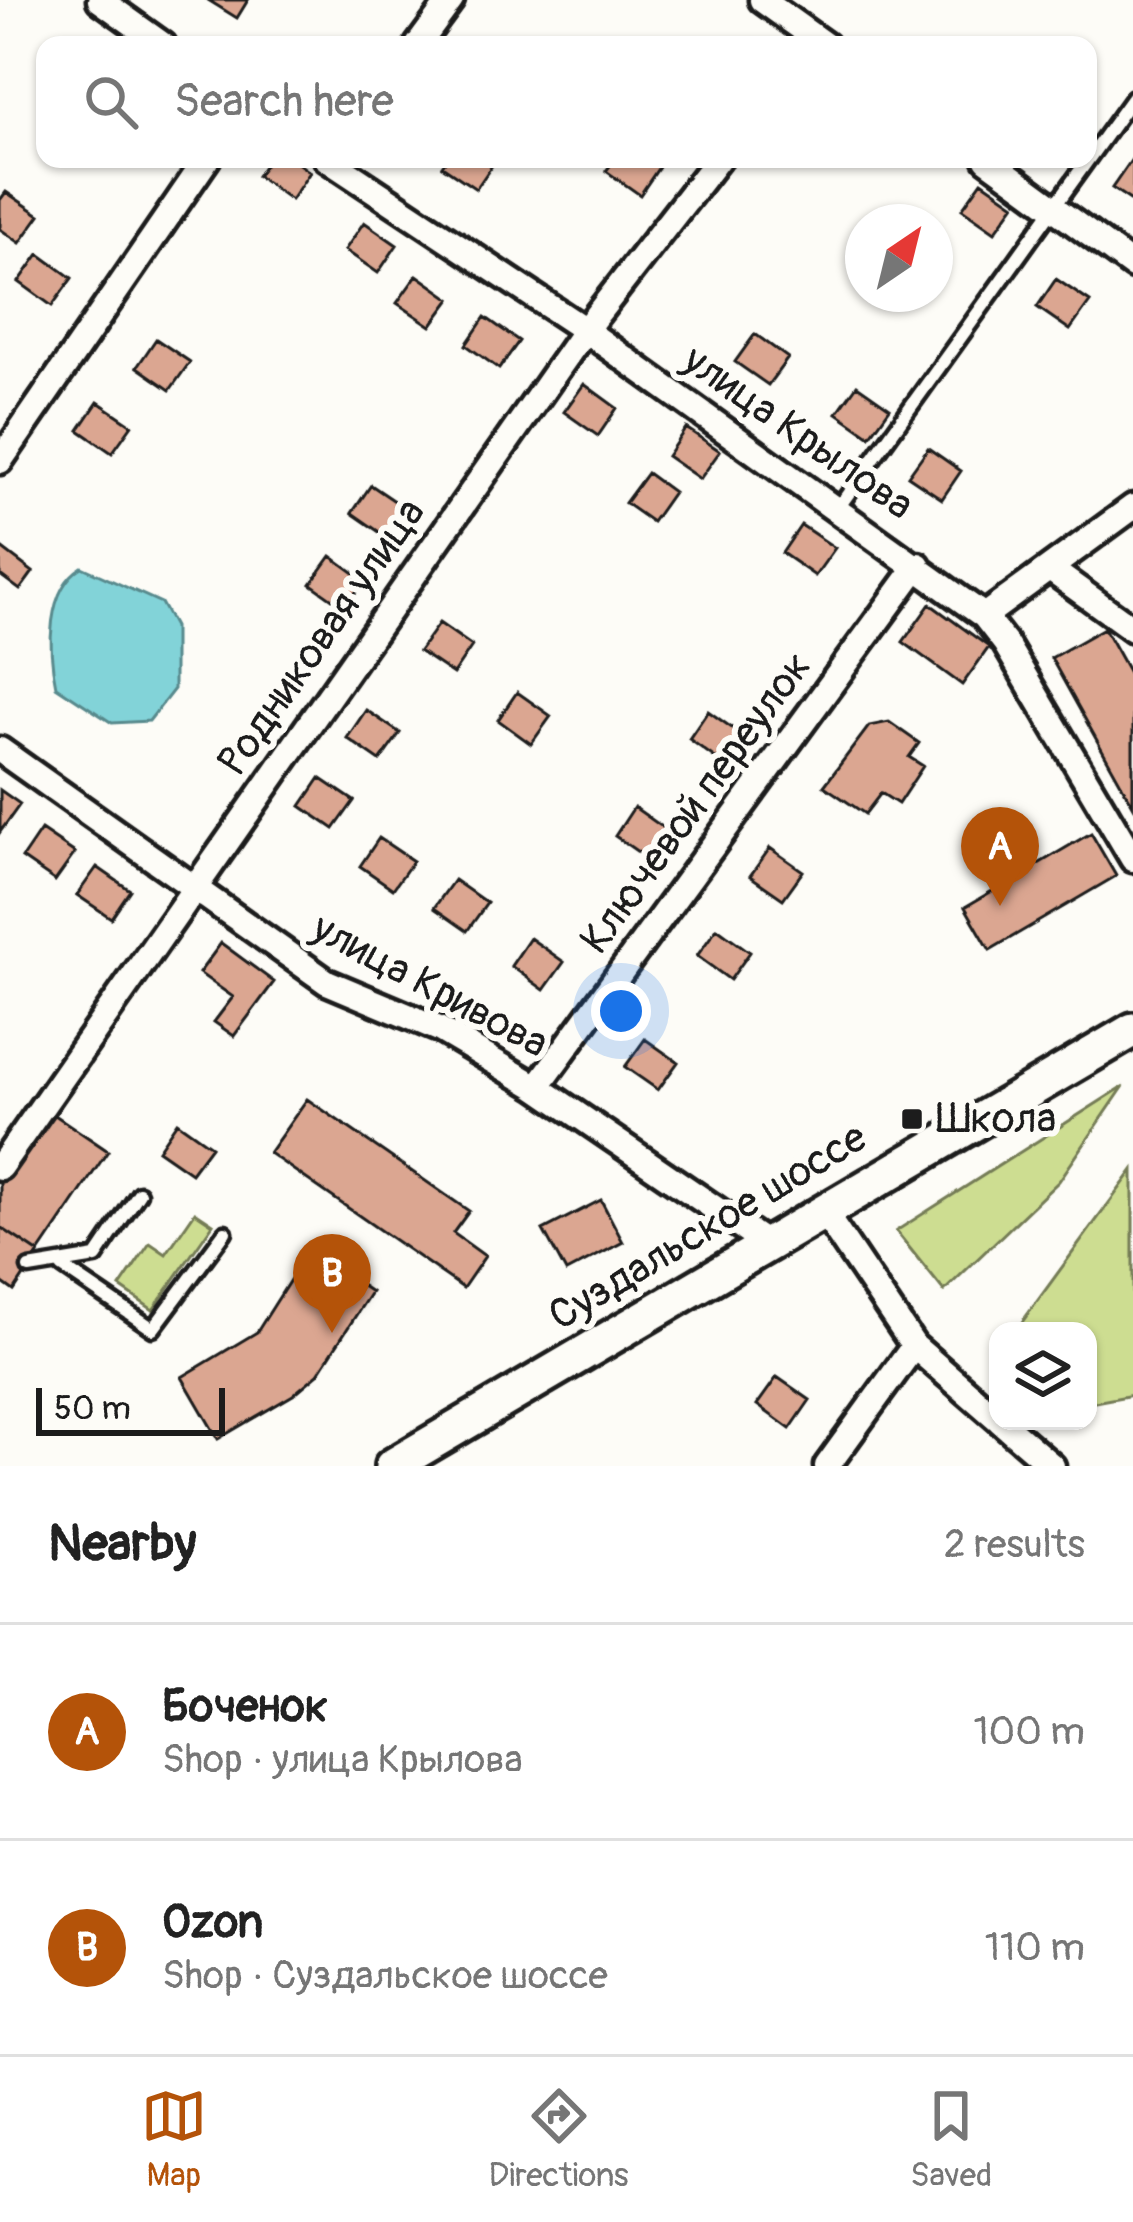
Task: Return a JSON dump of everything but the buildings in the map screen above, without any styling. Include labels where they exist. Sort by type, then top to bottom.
[{"type":"main road","name":"Суздальское шоссе","points":[[392,1466],[1133,1030]]},
{"type":"street","points":[[100,0],[150,36]]},
{"type":"street","points":[[425,36],[451,0]]},
{"type":"street","points":[[762,0],[807,36]]},
{"type":"street","points":[[0,461],[201,168]]},
{"type":"street","name":"улица Крылова","points":[[345,168],[838,508],[984,616],[1133,859]]},
{"type":"street","name":"Родниковая улица","points":[[0,1167],[585,331],[711,168]]},
{"type":"street","points":[[1000,168],[1133,266]]},
{"type":"street","points":[[984,616],[1133,507]]},
{"type":"street","name":"Ключевой переулок","points":[[537,1087],[918,565]]},
{"type":"street","points":[[1050,568],[1133,629]]},
{"type":"street","name":"улица Кривова","points":[[0,750],[327,982],[439,1029],[537,1087],[767,1244]]},
{"type":"street","points":[[823,1211],[914,1346],[989,1411]]},
{"type":"street","points":[[827,1466],[914,1346]]},
{"type":"street","points":[[1011,1430],[1052,1466]]},
{"type":"lane","points":[[1097,147],[1133,97]]},
{"type":"lane","points":[[838,508],[1082,168]]},
{"type":"lane","points":[[29,1268],[62,1267],[96,1257],[139,1193]]},
{"type":"lane","points":[[62,1267],[153,1329],[225,1232]]},
{"type":"green space","points":[[1124,1086],[1059,1181],[944,1291],[896,1231]]},
{"type":"green space","points":[[1133,1170],[1133,1395],[1097,1402],[1097,1322],[1022,1322]]},
{"type":"green space","points":[[195,1212],[213,1224],[153,1310],[120,1287],[150,1243],[166,1254]]},
{"type":"water","points":[[82,567],[161,603],[174,627],[174,689],[149,721],[112,723],[56,686],[52,621],[62,590]]},
{"type":"place","name":"Боченок","points":[[1000,906]]},
{"type":"place","name":"Школа","points":[[912,1119]]},
{"type":"place","name":"Ozon","points":[[332,1333]]}]
